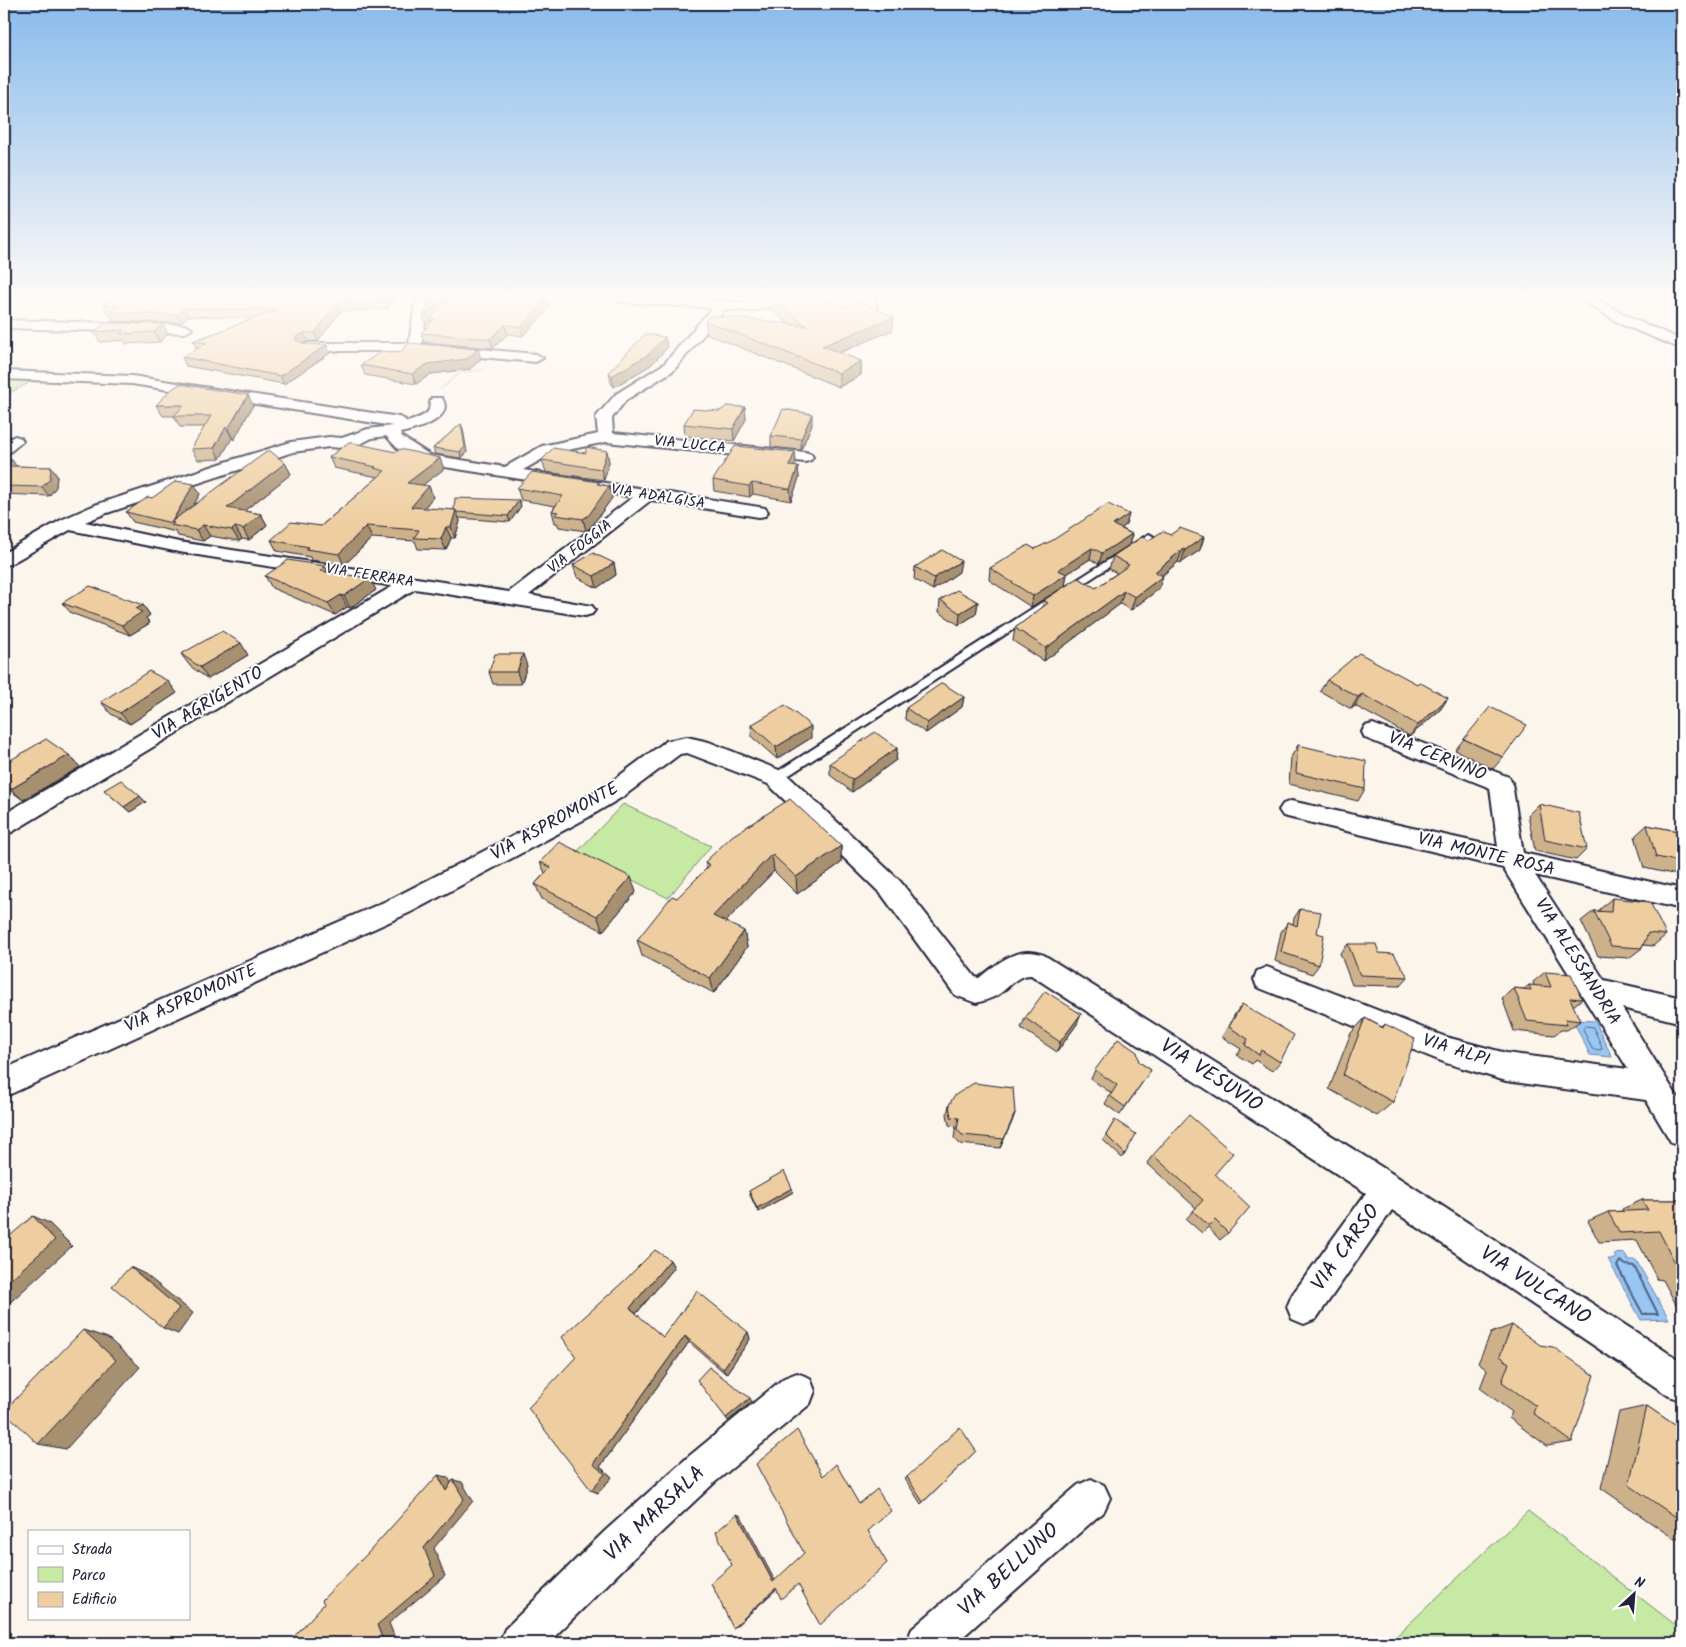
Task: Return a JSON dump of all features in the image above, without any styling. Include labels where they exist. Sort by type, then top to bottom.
[{"type":"street","points":[[4,375],[132,380],[405,423],[409,426]]},
{"type":"street","points":[[606,437],[604,417],[611,407],[621,397],[655,375]]},
{"type":"street","points":[[4,560],[67,524],[110,506],[291,447],[328,442],[342,443],[368,434],[391,432],[431,417],[436,411],[437,401]]},
{"type":"street","name":"VIA ADALGISA","points":[[391,432],[392,436],[408,450],[426,459],[645,496],[759,512]]},
{"type":"street","name":"VIA LUCCA","points":[[505,473],[548,450],[606,437],[804,457]]},
{"type":"street","name":"VIA FOGGIA","points":[[514,598],[645,496]]},
{"type":"street","name":"VIA FERRARA","points":[[67,524],[179,547],[585,610]]},
{"type":"street","name":"VIA AGRIGENTO","points":[[4,825],[412,583]]},
{"type":"street","name":"VIA CERVINO","points":[[1373,732],[1501,783]]},
{"type":"street","name":"VIA ASPROMONTE","points":[[4,1083],[402,906],[579,812],[616,790],[674,747],[687,745],[701,748],[776,778],[890,888],[965,986],[976,991],[988,987],[1007,971],[1022,963],[1035,964]]},
{"type":"street","name":"VIA ALESSANDRIA","points":[[1501,783],[1512,861],[1595,990],[1682,1131]]},
{"type":"street","name":"VIA MONTE ROSA","points":[[1291,810],[1682,899]]},
{"type":"street","name":"VIA VESUVIO","points":[[1035,964],[1388,1189]]},
{"type":"street","name":"VIA ALPI","points":[[1267,979],[1446,1050],[1506,1067],[1655,1087]]},
{"type":"street","points":[[1595,990],[1682,1010]]},
{"type":"street","name":"VIA CARSO","points":[[1304,1307],[1388,1189]]},
{"type":"street","name":"VIA VULCANO","points":[[1388,1189],[1682,1383]]},
{"type":"street","name":"VIA MARSALA","points":[[519,1643],[619,1545],[701,1470],[797,1391]]},
{"type":"street","name":"VIA BELLUNO","points":[[926,1643],[1091,1498]]},
{"type":"lane","points":[[776,778],[1149,537]]},
{"type":"path","points":[[437,401],[439,391],[443,385],[457,375]]},
{"type":"green space","points":[[4,377],[38,378],[4,396]]},
{"type":"green space","points":[[623,804],[711,846],[668,898],[577,852]]},
{"type":"green space","points":[[1528,1511],[1682,1630],[1682,1643],[1389,1643]]},
{"type":"water","points":[[1573,1020],[1595,1021],[1612,1057],[1590,1055]]},
{"type":"water","points":[[1624,1253],[1628,1260],[1636,1260],[1669,1319],[1641,1320],[1608,1259],[1616,1259],[1614,1254]]},
{"type":"building","points":[[180,384],[248,395],[228,429],[226,427],[214,448],[191,449],[211,416],[174,416],[184,405],[156,405],[172,389]]},
{"type":"building","points":[[727,406],[745,407],[733,429],[684,424],[693,409],[720,411]]},
{"type":"building","points":[[783,409],[812,414],[801,439],[771,436]]},
{"type":"building","points":[[461,424],[465,447],[460,452],[433,448]]},
{"type":"building","points":[[349,442],[396,452],[400,449],[440,458],[407,483],[429,486],[411,507],[456,510],[451,527],[446,527],[441,539],[414,538],[419,530],[366,526],[339,554],[306,549],[309,547],[271,540],[291,522],[321,526],[385,471],[374,468],[376,467],[329,457]]},
{"type":"building","points":[[735,446],[795,452],[789,466],[798,467],[790,489],[752,483],[749,486],[713,480]]},
{"type":"building","points":[[586,447],[607,451],[601,469],[542,460],[553,448],[586,453]]},
{"type":"building","points":[[269,450],[285,463],[227,508],[261,514],[243,529],[235,527],[232,530],[203,525],[196,530],[171,525],[174,523],[171,522]]},
{"type":"building","points":[[4,460],[12,460],[6,466],[51,467],[50,479],[42,487],[4,486]]},
{"type":"building","points":[[532,472],[599,482],[597,484],[609,486],[589,515],[583,519],[555,515],[558,512],[552,511],[563,496],[517,488]]},
{"type":"building","points":[[176,481],[194,484],[171,523],[126,512],[148,497],[152,498]]},
{"type":"building","points":[[455,498],[519,500],[508,516],[456,512],[454,510]]},
{"type":"building","points":[[1108,504],[1129,514],[1113,525],[1132,534],[1102,553],[1092,548],[1058,570],[1067,574],[1033,596],[990,568],[1028,545],[1035,549],[1053,540]]},
{"type":"building","points":[[1180,528],[1204,537],[1185,550],[1183,549],[1155,572],[1163,576],[1135,597],[1124,591],[1046,648],[1015,628],[1048,603],[1044,600],[1078,578],[1096,588],[1129,565],[1113,556],[1142,537],[1149,540],[1163,531],[1170,535]]},
{"type":"building","points":[[942,550],[961,561],[934,578],[915,567]]},
{"type":"building","points":[[593,553],[614,563],[594,576],[573,565]]},
{"type":"building","points":[[288,560],[325,566],[320,571],[370,578],[344,596],[341,595],[328,603],[265,576]]},
{"type":"building","points":[[90,586],[143,605],[136,609],[142,612],[122,625],[62,603]]},
{"type":"building","points":[[957,590],[978,602],[960,613],[940,600]]},
{"type":"building","points":[[222,631],[241,643],[200,667],[181,654]]},
{"type":"building","points":[[1359,653],[1448,698],[1418,725],[1362,694],[1358,697],[1327,680]]},
{"type":"building","points":[[495,654],[523,654],[517,672],[489,672]]},
{"type":"building","points":[[149,671],[168,681],[120,713],[101,702]]},
{"type":"building","points":[[942,683],[964,697],[927,723],[906,708]]},
{"type":"building","points":[[785,705],[811,726],[776,747],[751,725]]},
{"type":"building","points":[[1490,707],[1527,725],[1503,757],[1464,739]]},
{"type":"building","points":[[875,732],[897,748],[852,780],[830,763]]},
{"type":"building","points":[[46,739],[69,755],[11,789],[4,783],[4,764]]},
{"type":"building","points":[[1298,745],[1366,761],[1365,789],[1296,773]]},
{"type":"building","points":[[121,780],[140,796],[124,807],[104,790]]},
{"type":"building","points":[[790,799],[841,846],[796,877],[772,854],[713,916],[744,931],[710,978],[637,940],[672,896],[677,898],[710,865],[705,862],[732,836]]},
{"type":"building","points":[[1539,804],[1579,813],[1587,849],[1545,840]]},
{"type":"building","points":[[1647,825],[1682,832],[1682,862],[1656,857]]},
{"type":"building","points":[[559,842],[631,877],[597,916],[535,884],[551,867],[540,862]]},
{"type":"building","points":[[1612,898],[1650,902],[1666,935],[1648,933],[1642,948],[1611,946],[1594,911],[1611,912]]},
{"type":"building","points":[[1300,909],[1321,912],[1317,933],[1324,935],[1319,965],[1281,952],[1288,922],[1297,926]]},
{"type":"building","points":[[1348,944],[1376,944],[1379,953],[1394,954],[1408,977],[1360,975]]},
{"type":"building","points":[[1545,972],[1571,974],[1582,999],[1570,998],[1580,1021],[1565,1019],[1567,1025],[1527,1021],[1514,988],[1531,990],[1529,985],[1551,987]]},
{"type":"building","points":[[1045,991],[1081,1014],[1060,1042],[1025,1018]]},
{"type":"building","points":[[1242,1004],[1294,1035],[1280,1062],[1261,1050],[1259,1055],[1245,1045],[1248,1039],[1229,1027]]},
{"type":"building","points":[[1365,1018],[1383,1028],[1385,1024],[1415,1039],[1393,1102],[1343,1075]]},
{"type":"building","points":[[1118,1039],[1137,1052],[1139,1062],[1151,1070],[1125,1107],[1110,1096],[1117,1085],[1095,1070]]},
{"type":"building","points":[[974,1083],[1013,1088],[1015,1113],[1004,1139],[962,1135],[957,1129],[959,1118],[951,1117],[949,1105],[954,1096]]},
{"type":"building","points":[[1189,1115],[1233,1153],[1215,1174],[1250,1207],[1228,1233],[1215,1220],[1209,1226],[1193,1211],[1203,1200],[1153,1155]]},
{"type":"building","points":[[1115,1120],[1136,1134],[1125,1154],[1106,1135]]},
{"type":"building","points":[[784,1171],[792,1188],[757,1208],[749,1191]]},
{"type":"building","points":[[1642,1200],[1682,1200],[1682,1272],[1679,1271],[1659,1231],[1620,1233],[1608,1212],[1648,1210]]},
{"type":"building","points":[[33,1216],[55,1240],[4,1285],[4,1241]]},
{"type":"building","points":[[655,1250],[670,1260],[630,1308],[663,1337],[697,1291],[748,1332],[723,1369],[685,1336],[593,1464],[605,1474],[591,1490],[528,1408],[576,1357],[562,1337]]},
{"type":"building","points":[[130,1267],[179,1308],[163,1328],[112,1286]]},
{"type":"building","points":[[1512,1325],[1540,1345],[1553,1347],[1594,1375],[1572,1442],[1533,1413],[1536,1406],[1502,1382],[1509,1363],[1500,1356]]},
{"type":"building","points":[[83,1330],[116,1360],[38,1444],[4,1411]]},
{"type":"building","points":[[709,1367],[750,1398],[726,1418],[697,1380]]},
{"type":"building","points":[[1647,1406],[1682,1430],[1682,1521],[1629,1485]]},
{"type":"building","points":[[960,1427],[976,1451],[923,1502],[907,1477]]},
{"type":"building","points":[[797,1430],[823,1476],[836,1464],[859,1504],[877,1489],[891,1511],[868,1531],[887,1563],[820,1625],[798,1584],[781,1599],[776,1588],[733,1628],[711,1583],[732,1565],[716,1532],[737,1514],[773,1582],[804,1553],[756,1464]]},
{"type":"building","points":[[438,1475],[446,1491],[453,1480],[464,1499],[424,1548],[435,1576],[377,1625],[384,1643],[288,1643],[324,1604],[322,1600],[368,1553]]}]
